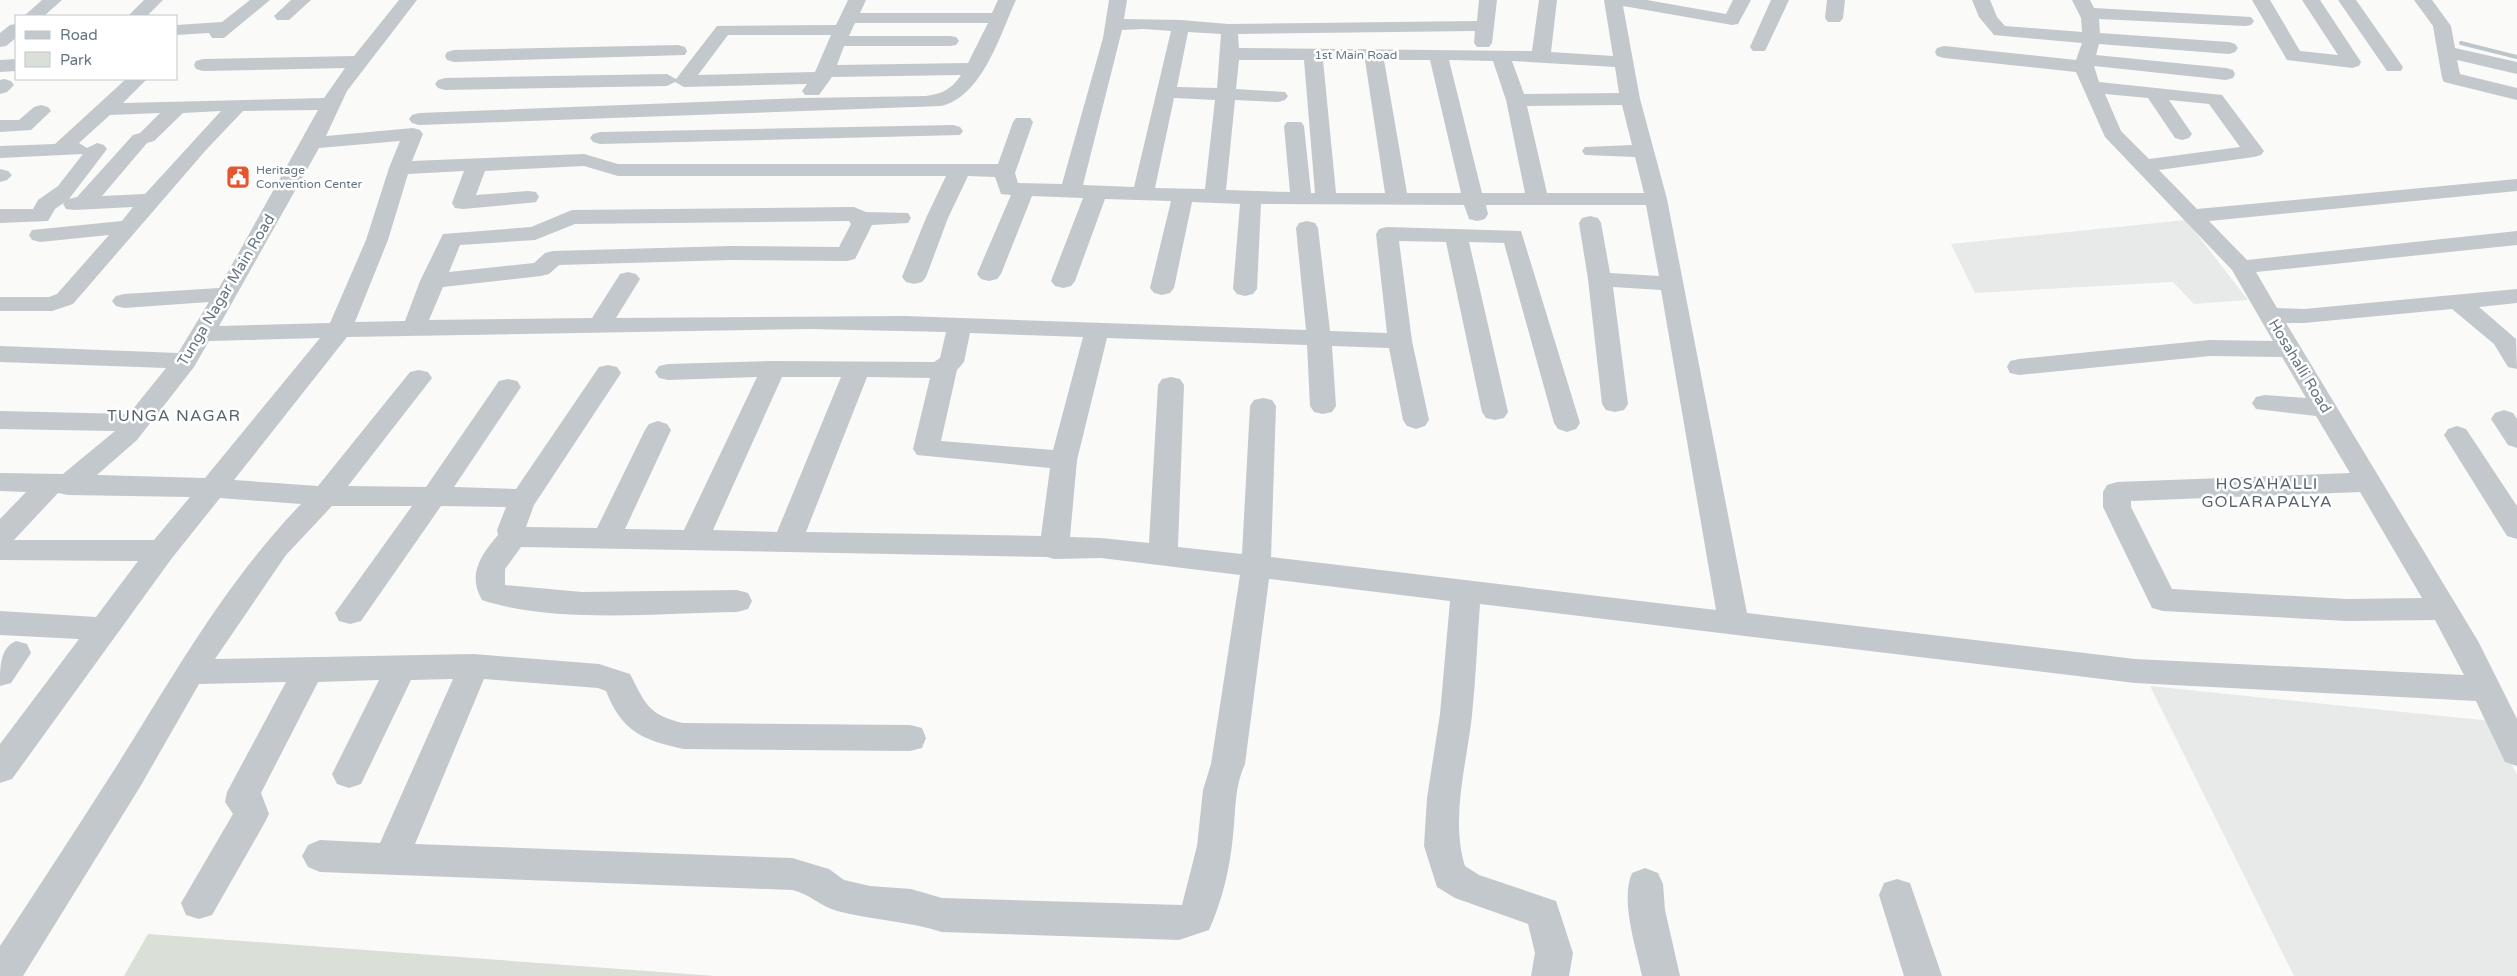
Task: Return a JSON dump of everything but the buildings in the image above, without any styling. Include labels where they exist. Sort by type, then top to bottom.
[{"type":"street","points":[[34,15],[53,0]]},
{"type":"street","points":[[138,15],[154,0]]},
{"type":"street","points":[[178,30],[222,31],[261,0]]},
{"type":"street","points":[[283,16],[302,0]]},
{"type":"street","name":"Tunga Nagar Main Road","points":[[0,536],[60,485],[128,434],[185,361],[227,294],[312,143],[330,104],[359,62],[408,0]]},
{"type":"street","points":[[790,135],[803,104],[824,75],[843,29],[858,0]]},
{"type":"street","points":[[312,143],[416,126],[803,104],[926,102],[946,99],[959,90],[973,69],[986,47],[1007,0]]},
{"type":"street","points":[[1070,192],[1114,25],[1118,0]]},
{"type":"street","points":[[1488,0],[1485,26],[1491,55],[1516,100],[1538,198]]},
{"type":"street","points":[[1541,57],[1548,0]]},
{"type":"street","points":[[1613,0],[1622,62],[1630,100],[1656,199],[1734,624]]},
{"type":"street","points":[[1617,0],[1693,7],[1732,20],[1742,0]]},
{"type":"street","points":[[1759,47],[1780,0]]},
{"type":"street","points":[[1834,18],[1836,0]]},
{"type":"street","points":[[1981,0],[1990,19],[2000,31],[2089,63],[2154,93],[2215,99],[2254,151],[2143,166]]},
{"type":"street","points":[[2089,63],[2229,48],[2210,19],[2202,0]]},
{"type":"street","points":[[2261,0],[2294,56],[2352,62],[2311,0]]},
{"type":"street","points":[[2348,0],[2394,67]]},
{"type":"street","points":[[2423,0],[2442,26],[2451,78],[2517,94]]},
{"type":"street","points":[[2085,7],[2245,21]]},
{"type":"street","name":"Hosahalli Road","points":[[2085,7],[2089,63],[2112,133],[2241,267],[2444,609],[2517,752]]},
{"type":"street","points":[[973,69],[684,81],[723,30],[843,29],[998,18]]},
{"type":"street","points":[[1114,25],[1181,25],[1228,29],[1485,26]]},
{"type":"street","points":[[1143,195],[1181,25]]},
{"type":"street","points":[[843,29],[950,41]]},
{"type":"street","points":[[1215,196],[1230,54],[1228,29]]},
{"type":"street","points":[[0,769],[162,551],[339,331],[377,240],[399,168],[416,126],[444,84],[458,49],[678,51]]},
{"type":"street","points":[[1944,52],[2226,74]]},
{"type":"street","points":[[2446,52],[2517,68]]},
{"type":"street","name":"1st Main Road","points":[[1230,54],[1313,56],[1491,55],[1622,62]]},
{"type":"street","points":[[1374,55],[1397,198]]},
{"type":"street","points":[[1438,55],[1472,198],[1485,236]]},
{"type":"street","points":[[1313,56],[1326,199]]},
{"type":"street","points":[[203,65],[359,62]]},
{"type":"street","points":[[0,66],[15,65]]},
{"type":"street","points":[[61,149],[135,80]]},
{"type":"street","points":[[444,84],[667,80]]},
{"type":"street","points":[[1166,92],[1278,96]]},
{"type":"street","points":[[2154,93],[2182,134]]},
{"type":"street","points":[[1516,100],[1630,100]]},
{"type":"street","points":[[104,109],[330,104]]},
{"type":"street","points":[[0,304],[52,304],[65,298],[199,146],[238,105]]},
{"type":"street","points":[[84,203],[140,139],[147,137],[177,107]]},
{"type":"street","points":[[1,140],[24,126],[41,111]]},
{"type":"street","points":[[988,274],[1013,183],[1023,122]]},
{"type":"street","points":[[1294,126],[1301,199]]},
{"type":"street","points":[[600,138],[953,131]]},
{"type":"street","points":[[0,216],[40,216],[46,205],[66,191],[97,149],[61,149],[1,140]]},
{"type":"street","points":[[1592,151],[1643,151]]},
{"type":"street","points":[[399,168],[584,160],[597,162],[609,169],[618,170],[960,170],[1013,183],[1070,192],[1143,195],[1301,199],[1656,199]]},
{"type":"street","points":[[414,328],[451,239],[478,164]]},
{"type":"street","points":[[914,278],[937,218],[960,170]]},
{"type":"street","points":[[961,192],[969,187],[1013,183]]},
{"type":"street","points":[[2191,216],[2517,185]]},
{"type":"street","points":[[1063,281],[1096,193]]},
{"type":"street","points":[[1162,288],[1183,195]]},
{"type":"street","points":[[463,203],[528,197]]},
{"type":"street","points":[[1245,289],[1251,198]]},
{"type":"street","points":[[46,205],[153,200]]},
{"type":"street","points":[[451,239],[535,233],[572,217],[854,214],[861,219],[900,218]]},
{"type":"street","points":[[432,281],[541,269],[553,258],[731,253],[843,263],[862,224],[861,219]]},
{"type":"street","points":[[1590,223],[1600,279],[1615,404]]},
{"type":"street","points":[[40,235],[127,227]]},
{"type":"street","points":[[1307,228],[1319,337],[1323,406]]},
{"type":"street","points":[[1416,420],[1400,341],[1387,234],[1513,236],[1567,423]]},
{"type":"street","points":[[1456,236],[1495,412]]},
{"type":"street","points":[[2241,267],[2517,238]]},
{"type":"street","points":[[600,325],[628,279]]},
{"type":"street","points":[[1600,279],[1672,284]]},
{"type":"street","points":[[124,301],[227,294]]},
{"type":"street","points":[[2270,315],[2304,316],[2517,296]]},
{"type":"street","points":[[2457,301],[2504,339],[2517,361]]},
{"type":"street","points":[[203,334],[414,328],[811,322],[960,325],[1400,341]]},
{"type":"street","points":[[668,372],[773,369],[939,370],[952,362],[960,325]]},
{"type":"street","points":[[1054,549],[1064,460],[1097,331]]},
{"type":"street","points":[[2019,367],[2210,348],[2290,349]]},
{"type":"street","points":[[0,354],[185,361]]},
{"type":"street","points":[[945,367],[926,449],[1064,460]]},
{"type":"street","points":[[694,540],[773,369]]},
{"type":"street","points":[[787,543],[857,370]]},
{"type":"street","points":[[608,374],[521,503],[512,530],[512,537],[490,568],[488,581],[492,592],[510,598],[582,603],[737,601]]},
{"type":"street","points":[[2,973],[128,777],[190,672],[276,548],[325,496],[420,378]]},
{"type":"street","points":[[1163,556],[1171,385]]},
{"type":"street","points":[[350,613],[414,525],[431,496],[508,387]]},
{"type":"street","points":[[2265,403],[2325,408]]},
{"type":"street","points":[[320,856],[792,874],[816,880],[835,894],[870,902],[911,906],[942,915],[1180,923],[1196,918],[1208,883],[1216,834],[1217,803],[1222,777],[1228,764],[1256,567],[1263,406]]},
{"type":"street","points":[[0,420],[137,423]]},
{"type":"street","points":[[606,540],[658,430]]},
{"type":"street","points":[[2457,435],[2517,529]]},
{"type":"street","points":[[0,482],[213,488],[325,496],[510,497],[521,503]]},
{"type":"street","points":[[2369,482],[2117,492],[2117,507],[2163,600],[2347,610],[2444,609]]},
{"type":"street","points":[[512,537],[1054,549],[1100,548],[2135,671],[2486,689]]},
{"type":"street","points":[[0,550],[162,551]]},
{"type":"street","points":[[1466,593],[1456,714],[1444,798],[1441,846],[1450,876],[1468,888],[1542,912],[1554,953],[1550,976]]},
{"type":"street","points":[[0,623],[104,629]]},
{"type":"street","points":[[190,672],[474,666],[599,676],[619,683],[626,704],[640,722],[660,732],[683,736],[910,738]]},
{"type":"street","points":[[391,859],[474,666]]},
{"type":"street","points":[[349,774],[401,668]]},
{"type":"street","points":[[199,903],[252,814],[250,807],[242,802],[244,792],[309,669]]},
{"type":"street","points":[[1645,884],[1647,910],[1661,976]]},
{"type":"street","points":[[1897,895],[1923,976]]},
{"type":"shaded area","points":[[2186,220],[2248,300],[2194,304],[2173,282],[1975,293],[1951,244]]},
{"type":"shaded area","points":[[2150,686],[2491,721],[2517,775],[2517,976],[2294,976]]},
{"type":"green space","points":[[148,934],[715,976],[124,976]]},
{"type":"waterway","points":[[2461,43],[2517,57]]},
{"type":"place","name":"Heritage Convention Center","points":[[238,177]]},
{"type":"district","name":"TUNGA NAGAR","points":[[174,416]]},
{"type":"district","name":"HOSAHALLI GOLARAPALYA","points":[[2267,493]]}]
